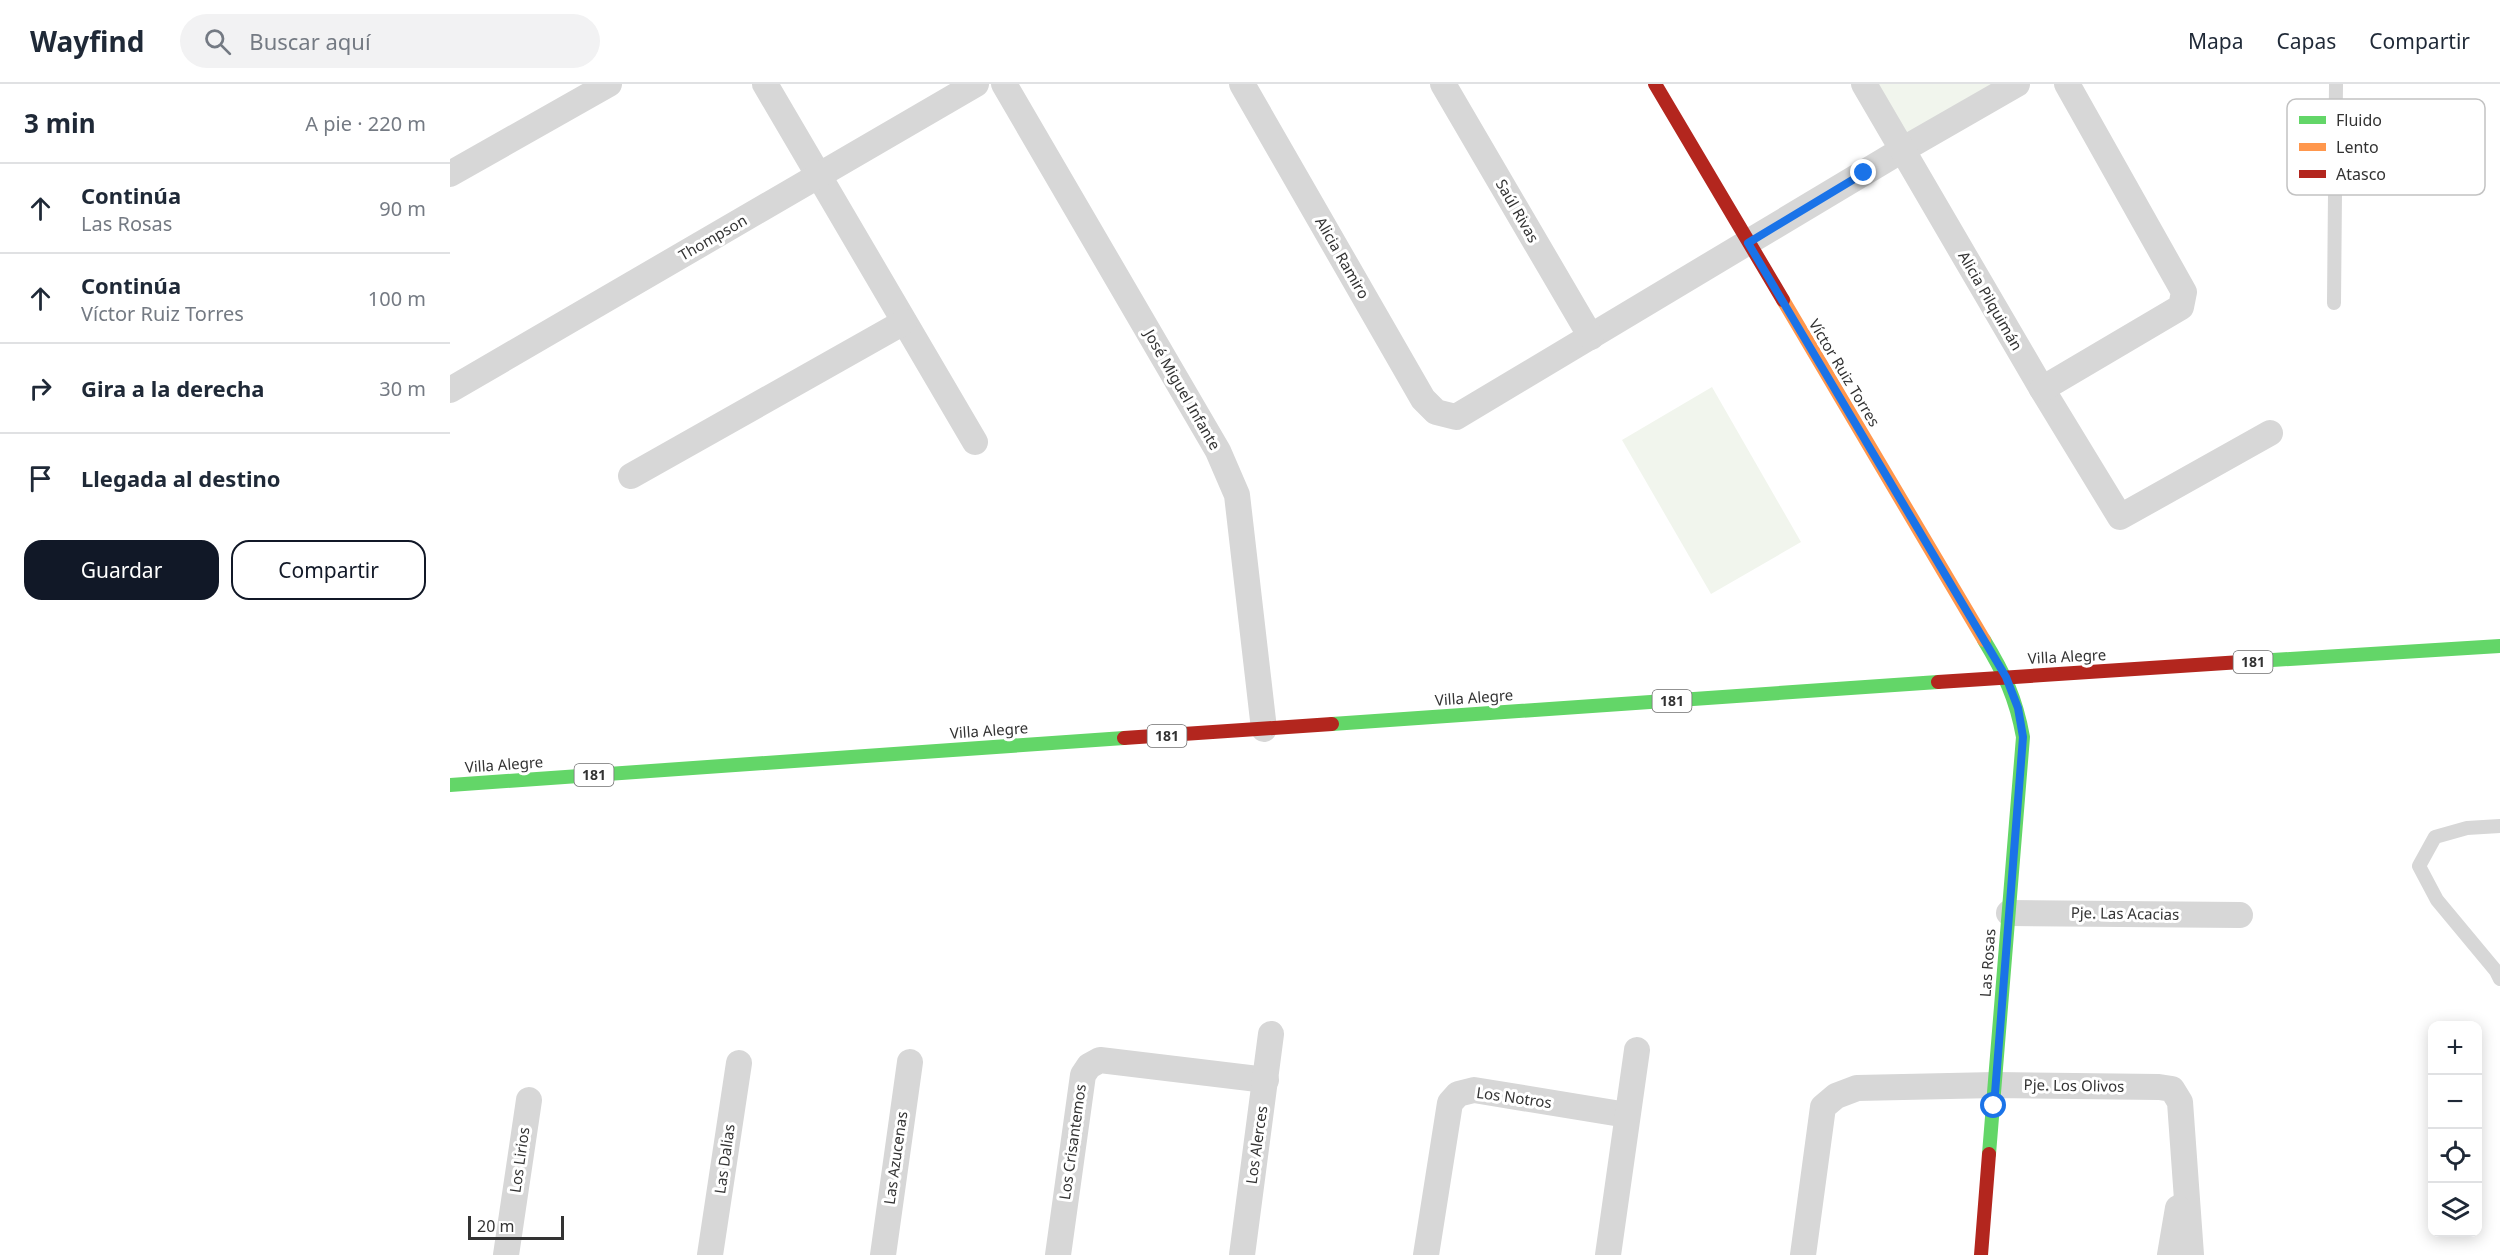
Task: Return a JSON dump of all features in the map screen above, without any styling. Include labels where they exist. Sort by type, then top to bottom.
[{"type":"main road","name":"Víctor Ruiz Torres","points":[[1655,84],[2006,677]]},
{"type":"main road","name":"Villa Alegre","points":[[450,785],[2006,677],[2500,646]]},
{"type":"main road","name":"Las Rosas","points":[[1981,1255],[2023,737],[2018,708],[2006,677]]},
{"type":"street","points":[[450,174],[609,84]]},
{"type":"street","points":[[765,84],[975,442]]},
{"type":"street","name":"Thompson","points":[[450,390],[976,84]]},
{"type":"street","name":"José Miguel Infante","points":[[1004,84],[1218,451],[1237,495],[1264,729]]},
{"type":"street","name":"Alicia Ramiro","points":[[1242,84],[1423,399],[1436,412],[1456,417],[1591,337]]},
{"type":"street","name":"Saúl Rivas","points":[[1443,84],[1591,337]]},
{"type":"street","name":"Alicia Pilquimán","points":[[1864,84],[2042,389],[2120,516],[2270,433]]},
{"type":"street","points":[[1591,337],[1902,150],[2017,84]]},
{"type":"street","points":[[2042,389],[2181,307],[2184,292],[2067,84]]},
{"type":"street","points":[[631,476],[904,322]]},
{"type":"street","name":"Pje. Las Acacias","points":[[2009,913],[2240,915]]},
{"type":"street","name":"Los Alerces","points":[[1242,1255],[1271,1034]]},
{"type":"street","points":[[1608,1255],[1637,1050]]},
{"type":"street","name":"Los Crisantemos","points":[[1058,1255],[1083,1075],[1089,1066],[1100,1060],[1266,1080]]},
{"type":"street","name":"Las Azucenas","points":[[883,1255],[910,1062]]},
{"type":"street","name":"Las Dalias","points":[[710,1255],[739,1063]]},
{"type":"street","name":"Pje. Los Olivos","points":[[1803,1255],[1823,1107],[1836,1096],[1857,1088],[1995,1085],[2172,1089],[2180,1102],[2185,1166]]},
{"type":"street","name":"Los Notros","points":[[1426,1255],[1450,1103],[1458,1094],[1474,1090],[1627,1116]]},
{"type":"street","name":"Los Lirios","points":[[506,1255],[529,1100]]},
{"type":"street","points":[[2170,1255],[2185,1166]]},
{"type":"street","points":[[2185,1166],[2191,1255]]},
{"type":"lane","points":[[2336,84],[2336,99]]},
{"type":"lane","points":[[2334,303],[2335,195]]},
{"type":"lane","points":[[2500,826],[2467,828],[2434,837],[2419,866],[2437,900],[2496,971],[2500,979]]},
{"type":"shaded area","points":[[1877,84],[1996,84],[1905,134]]},
{"type":"shaded area","points":[[1712,387],[1801,542],[1711,594],[1622,440]]},
{"type":"traffic: fast","points":[[1984,640],[2008,686],[2017,710],[2023,737],[1989,1154]]},
{"type":"traffic: fast","points":[[2241,662],[2500,646]]},
{"type":"traffic: fast","points":[[1332,724],[1938,682]]},
{"type":"traffic: fast","points":[[450,785],[1124,738]]},
{"type":"traffic: slow","points":[[1783,300],[1984,640]]},
{"type":"traffic: jam","points":[[1655,84],[1783,300]]},
{"type":"traffic: jam","points":[[1938,682],[2241,662]]},
{"type":"traffic: jam","points":[[1124,738],[1332,724]]},
{"type":"traffic: jam","points":[[1981,1255],[1989,1154]]},
{"type":"route","points":[[1864,173],[1748,243],[2006,677],[2018,708],[2023,737],[1994,1106]]}]
